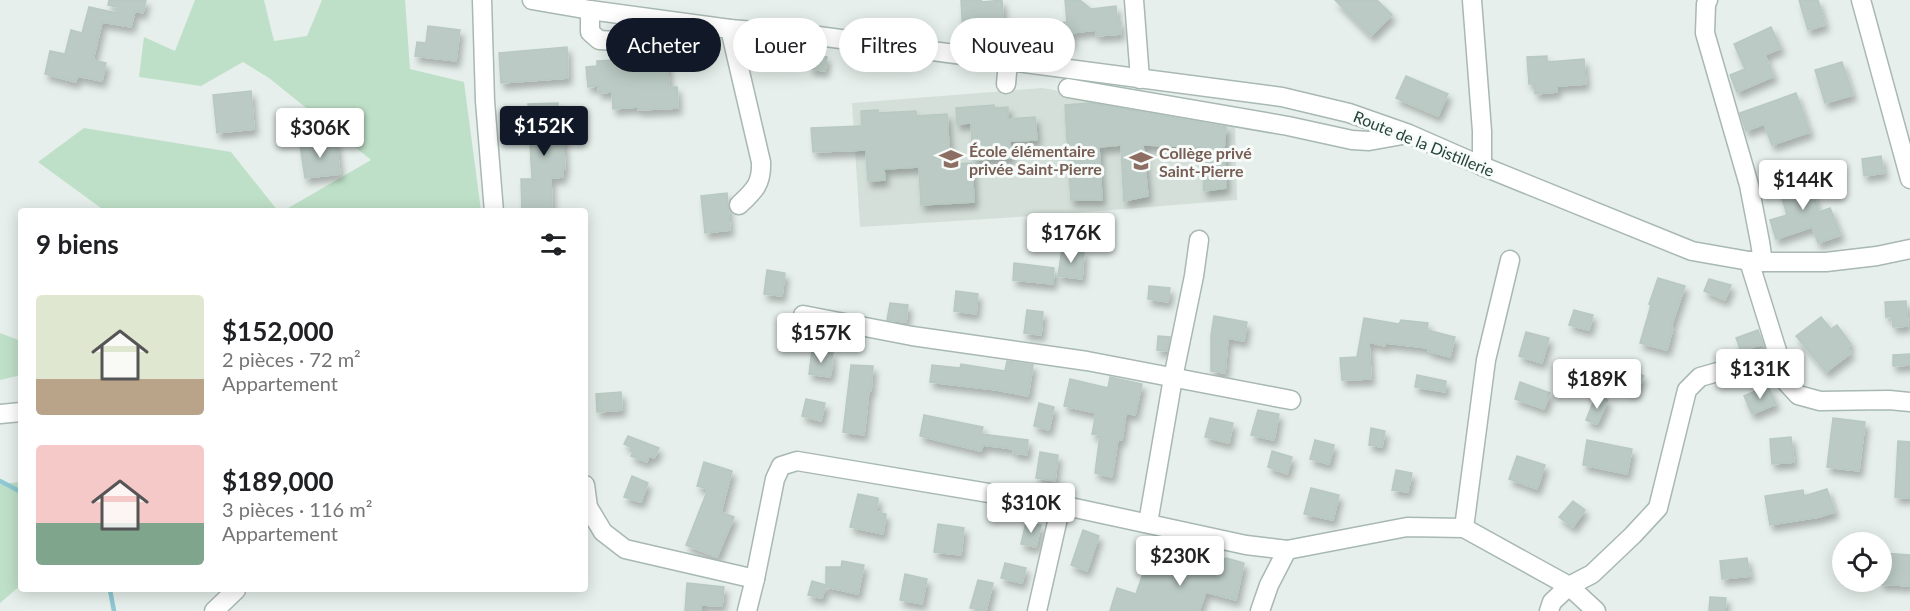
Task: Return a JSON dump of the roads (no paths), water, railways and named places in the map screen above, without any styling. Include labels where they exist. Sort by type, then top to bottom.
[{"type":"street","points":[[482,0],[485,101],[494,208]]},
{"type":"street","name":"Route de la Distillerie","points":[[532,0],[647,18]]},
{"type":"street","points":[[1134,0],[1140,79]]},
{"type":"street","points":[[1472,0],[1482,132],[1482,166]]},
{"type":"street","points":[[1861,0],[1910,179]]},
{"type":"street","points":[[1710,1],[1705,33],[1749,185],[1760,242],[1756,262],[1787,383],[1798,395],[1820,401],[1910,402]]},
{"type":"street","points":[[590,10],[590,32],[599,40],[606,40]]},
{"type":"street","name":"Route de la Distillerie","points":[[721,28],[818,36],[950,54]]},
{"type":"street","points":[[730,29],[761,174],[755,190],[739,205]]},
{"type":"street","name":"Route de la Distillerie","points":[[1075,71],[1282,97],[1349,113],[1409,134],[1692,251],[1756,262],[1826,262],[1877,256],[1910,249]]},
{"type":"street","points":[[1006,84],[1007,72]]},
{"type":"street","points":[[1068,87],[1288,126],[1352,140],[1387,139],[1409,134]]},
{"type":"street","points":[[1148,523],[1199,240]]},
{"type":"street","points":[[1464,528],[1486,360],[1510,260]]},
{"type":"street","points":[[803,315],[912,336],[1087,361],[1291,400]]},
{"type":"street","points":[[1549,611],[1552,602],[1569,586],[1592,574],[1658,508],[1687,390],[1700,377],[1778,355]]},
{"type":"street","points":[[0,414],[18,412]]},
{"type":"street","points":[[747,611],[775,479],[781,466],[797,461],[1060,505],[1246,545],[1287,550],[1407,527],[1464,528],[1569,586],[1596,611]]},
{"type":"street","points":[[1037,611],[1060,505]]},
{"type":"street","points":[[588,507],[603,532],[625,549],[755,579]]},
{"type":"street","points":[[1260,611],[1269,585],[1287,550]]},
{"type":"street","points":[[214,611],[234,592]]},
{"type":"waterway","points":[[0,481],[18,490]]},
{"type":"waterway","points":[[110,592],[114,611]]},
{"type":"place","name":"École élémentaire privée Saint-Pierre","points":[[951,159]]},
{"type":"place","name":"Collège privé Saint-Pierre","points":[[1141,161]]}]
